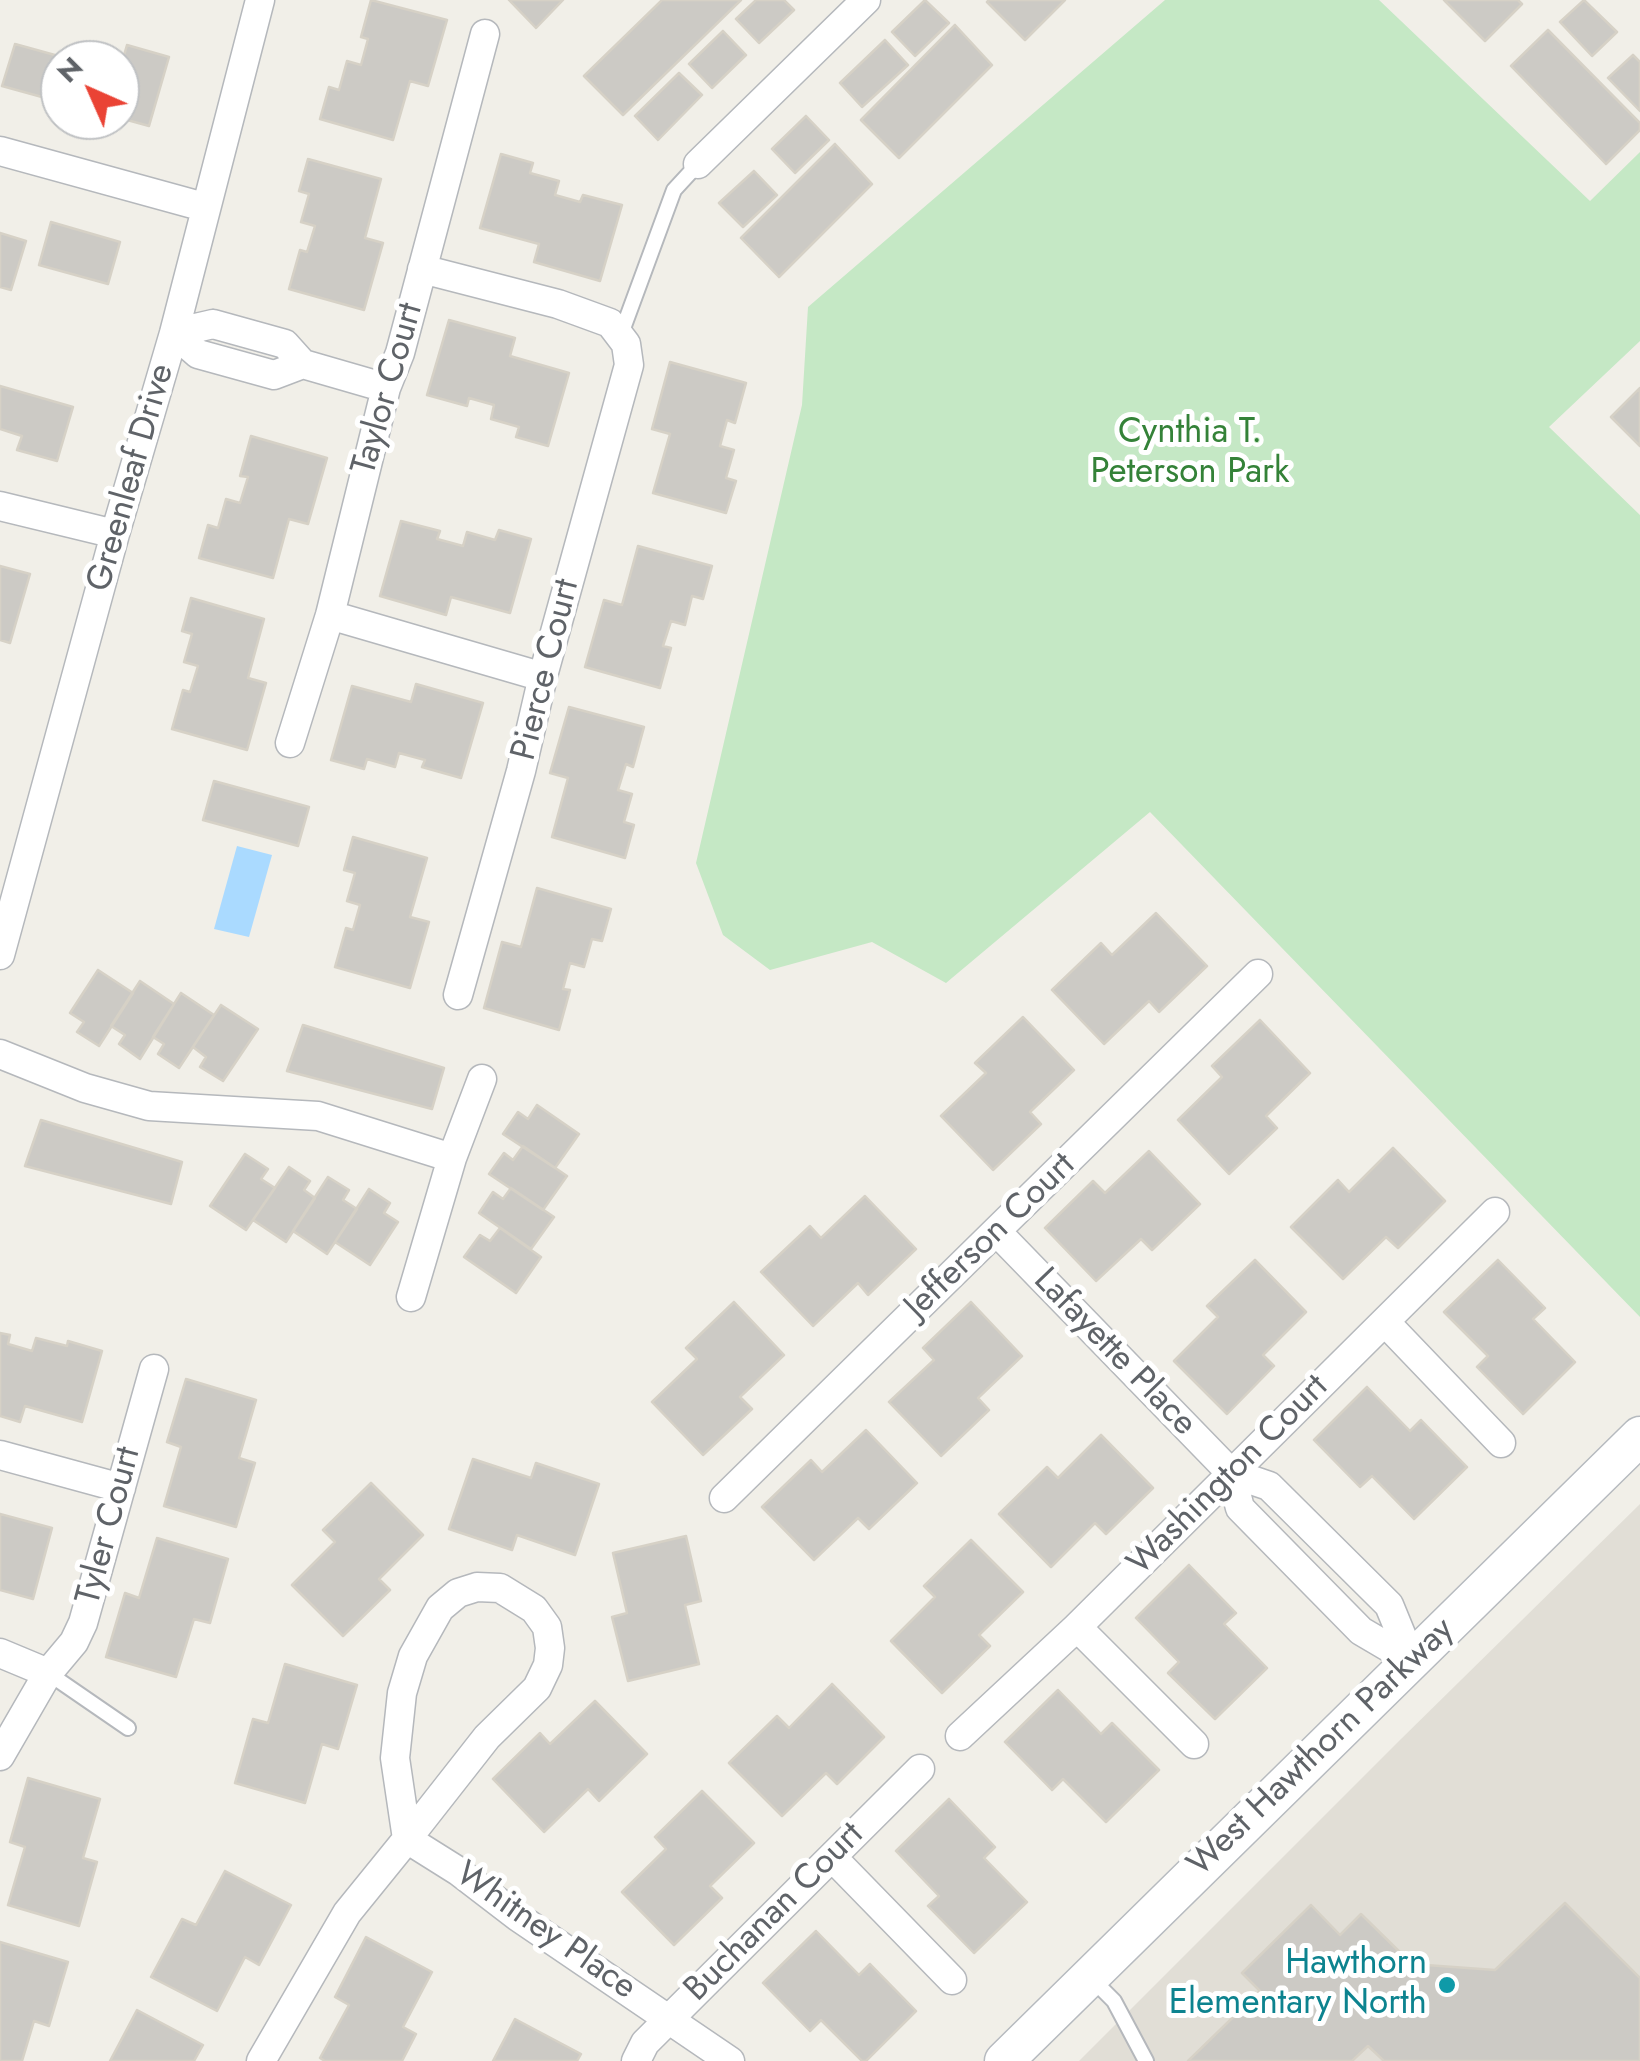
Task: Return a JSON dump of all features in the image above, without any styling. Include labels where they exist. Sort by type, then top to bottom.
[{"type":"street","name":"Greenleaf Drive","points":[[0,955],[12,863],[174,333],[260,0]]},
{"type":"street","points":[[698,164],[863,1]]},
{"type":"street","name":"Taylor Court","points":[[290,743],[330,615],[386,388],[400,353],[485,34]]},
{"type":"street","points":[[0,151],[204,207]]},
{"type":"street","points":[[422,269],[558,304],[610,323],[623,339]]},
{"type":"street","points":[[174,333],[198,354],[274,375],[303,364],[386,388]]},
{"type":"street","name":"Pierce Court","points":[[458,995],[629,366],[623,339]]},
{"type":"street","points":[[0,506],[115,534]]},
{"type":"street","points":[[330,615],[543,677]]},
{"type":"street","name":"Jefferson Court","points":[[724,1498],[1258,974]]},
{"type":"street","points":[[0,1054],[85,1088],[149,1106],[318,1116],[452,1158]]},
{"type":"street","points":[[412,1297],[452,1158],[482,1079]]},
{"type":"street","name":"Washington Court","points":[[960,1736],[1078,1627],[1495,1212]]},
{"type":"street","name":"Lafayette Place","points":[[996,1232],[1230,1473],[1240,1508],[1361,1630],[1412,1660]]},
{"type":"street","points":[[1386,1323],[1501,1442]]},
{"type":"street","name":"Tyler Court","points":[[0,1756],[48,1673],[74,1642],[83,1624],[154,1368]]},
{"type":"street","name":"West Hawthorn Parkway","points":[[1004,2061],[1640,1436]]},
{"type":"street","points":[[0,1455],[121,1488]]},
{"type":"street","points":[[261,2061],[347,1913],[408,1840],[487,1736],[537,1688],[548,1665],[547,1627],[534,1609],[500,1588],[477,1587],[458,1593],[440,1608],[412,1656],[402,1693],[395,1758],[408,1840]]},
{"type":"street","points":[[1078,1627],[1194,1744]]},
{"type":"street","points":[[0,1653],[48,1673]]},
{"type":"street","name":"Buchanan Court","points":[[636,2061],[646,2043],[670,2018],[920,1769]]},
{"type":"street","name":"Whitney Place","points":[[408,1840],[730,2061]]},
{"type":"street","points":[[832,1857],[952,1980]]},
{"type":"lane","points":[[623,339],[674,190],[698,164]]},
{"type":"lane","points":[[48,1673],[128,1728]]},
{"type":"lane","points":[[1090,1976],[1114,2001],[1146,2061]]},
{"type":"shaded area","points":[[1640,1504],[1640,2061],[1079,2061],[1400,1740]]},
{"type":"green space","name":"Cynthia T. Peterson Park","points":[[1165,0],[1379,0],[1590,201],[1640,152],[1640,341],[1549,427],[1640,515],[1640,1317],[1150,812],[946,983],[872,942],[770,970],[723,935],[696,863],[802,405],[808,307]]},
{"type":"water","points":[[237,846],[272,855],[249,937],[214,929]]},
{"type":"building","points":[[371,0],[447,20],[428,86],[410,81],[393,140],[320,119],[329,87],[339,90],[347,61],[361,65],[368,39],[361,37]]},
{"type":"building","points":[[509,0],[563,0],[536,28]]},
{"type":"building","points":[[662,0],[741,0],[623,115],[584,76]]},
{"type":"building","points":[[756,0],[784,0],[794,10],[759,43],[736,19]]},
{"type":"building","points":[[925,0],[949,23],[915,56],[892,32]]},
{"type":"building","points":[[989,0],[1065,0],[1025,40]]},
{"type":"building","points":[[1444,0],[1518,0],[1522,4],[1485,41]]},
{"type":"building","points":[[1584,0],[1617,32],[1592,56],[1560,22]]},
{"type":"building","points":[[955,25],[992,65],[899,158],[861,120]]},
{"type":"building","points":[[1548,30],[1640,123],[1640,130],[1606,164],[1511,66]]},
{"type":"building","points":[[723,31],[746,55],[712,88],[689,64]]},
{"type":"building","points":[[885,40],[908,65],[862,107],[840,83]]},
{"type":"building","points":[[15,44],[40,51],[40,96],[2,86]]},
{"type":"building","points":[[140,49],[169,57],[149,126],[140,124]]},
{"type":"building","points":[[1633,55],[1640,62],[1640,111],[1608,78]]},
{"type":"building","points":[[679,73],[702,95],[658,140],[635,116]]},
{"type":"building","points":[[806,116],[829,140],[795,173],[772,149]]},
{"type":"building","points":[[835,144],[872,184],[779,277],[741,238]]},
{"type":"building","points":[[501,154],[533,163],[530,173],[559,181],[555,195],[580,202],[583,195],[622,205],[600,281],[534,262],[539,244],[480,228]]},
{"type":"building","points":[[308,159],[381,179],[365,238],[383,243],[364,310],[289,289],[300,250],[307,252],[315,226],[301,222],[309,194],[299,191]]},
{"type":"building","points":[[754,171],[777,195],[743,227],[719,203]]},
{"type":"building","points":[[51,222],[120,242],[108,284],[39,265]]},
{"type":"building","points":[[0,233],[26,241],[11,290],[0,287]]},
{"type":"building","points":[[449,320],[515,338],[510,356],[569,373],[548,446],[516,437],[519,427],[491,419],[494,405],[469,398],[467,406],[427,395]]},
{"type":"building","points":[[670,362],[746,383],[735,423],[727,420],[720,446],[734,450],[726,478],[736,481],[726,513],[653,493],[670,434],[652,429]]},
{"type":"building","points":[[0,386],[73,407],[57,461],[17,450],[22,436],[0,429]]},
{"type":"building","points":[[1640,388],[1640,446],[1611,417]]},
{"type":"building","points":[[251,436],[327,458],[308,524],[289,519],[273,578],[199,558],[208,525],[218,528],[226,499],[240,503],[248,477],[240,476]]},
{"type":"building","points":[[401,521],[440,531],[437,539],[463,546],[467,532],[495,540],[499,530],[531,539],[510,613],[451,597],[446,615],[380,596]]},
{"type":"building","points":[[638,546],[712,566],[703,599],[692,596],[685,625],[671,621],[663,646],[671,648],[660,688],[585,667],[604,600],[622,605]]},
{"type":"building","points":[[0,566],[30,574],[10,643],[0,640]]},
{"type":"building","points":[[191,598],[264,619],[248,678],[266,683],[247,750],[172,729],[183,690],[190,692],[198,666],[184,662],[192,634],[182,631]]},
{"type":"building","points":[[416,684],[483,703],[461,778],[422,767],[425,760],[399,753],[395,767],[367,759],[364,769],[331,760],[352,686],[411,702]]},
{"type":"building","points":[[569,707],[644,727],[633,767],[626,764],[618,790],[632,794],[624,822],[634,825],[625,858],[552,837],[568,778],[550,773]]},
{"type":"building","points":[[214,781],[309,807],[298,846],[203,820]]},
{"type":"building","points":[[353,837],[427,858],[410,917],[429,922],[410,988],[335,967],[346,928],[353,930],[360,905],[347,901],[355,873],[344,870]]},
{"type":"building","points":[[537,888],[611,909],[602,941],[592,939],[584,967],[570,963],[563,989],[570,990],[559,1030],[484,1008],[502,942],[521,947]]},
{"type":"building","points":[[1156,913],[1207,966],[1159,1012],[1149,1001],[1104,1044],[1052,990],[1101,943],[1112,955]]},
{"type":"building","points":[[98,970],[133,993],[99,1046],[77,1032],[84,1022],[70,1013]]},
{"type":"building","points":[[140,981],[174,1004],[140,1059],[119,1044],[125,1035],[111,1026]]},
{"type":"building","points":[[181,993],[214,1015],[179,1068],[158,1054],[164,1044],[153,1037]]},
{"type":"building","points":[[221,1005],[258,1029],[223,1081],[200,1067],[206,1057],[193,1047]]},
{"type":"building","points":[[1023,1017],[1074,1070],[1030,1112],[1041,1124],[993,1170],[941,1116],[986,1073],[975,1063]]},
{"type":"building","points":[[1260,1020],[1310,1073],[1266,1116],[1277,1128],[1229,1174],[1178,1120],[1222,1077],[1212,1066]]},
{"type":"building","points":[[303,1025],[444,1068],[432,1109],[287,1071]]},
{"type":"building","points":[[537,1105],[579,1134],[555,1168],[503,1134],[518,1112],[528,1119]]},
{"type":"building","points":[[41,1120],[182,1162],[171,1204],[25,1166]]},
{"type":"building","points":[[523,1146],[567,1176],[543,1210],[489,1174],[504,1153],[513,1160]]},
{"type":"building","points":[[1393,1148],[1445,1201],[1398,1248],[1386,1237],[1343,1279],[1291,1227],[1338,1180],[1349,1192]]},
{"type":"building","points":[[1149,1151],[1200,1204],[1152,1250],[1141,1239],[1096,1281],[1045,1228],[1093,1181],[1105,1193]]},
{"type":"building","points":[[245,1154],[268,1169],[261,1179],[275,1188],[246,1230],[210,1206]]},
{"type":"building","points":[[289,1167],[310,1181],[304,1190],[315,1198],[286,1242],[253,1220]]},
{"type":"building","points":[[328,1177],[349,1190],[343,1200],[357,1209],[327,1254],[293,1231]]},
{"type":"building","points":[[511,1188],[554,1217],[531,1249],[479,1213],[493,1192],[503,1199]]},
{"type":"building","points":[[369,1189],[390,1203],[384,1213],[398,1222],[370,1265],[335,1242]]},
{"type":"building","points":[[865,1196],[916,1249],[868,1295],[858,1283],[813,1326],[761,1272],[810,1226],[821,1238]]},
{"type":"building","points":[[500,1228],[541,1257],[516,1293],[464,1257],[480,1235],[490,1241]]},
{"type":"building","points":[[1255,1260],[1306,1312],[1263,1355],[1274,1366],[1227,1414],[1174,1361],[1218,1317],[1207,1306]]},
{"type":"building","points":[[1498,1260],[1545,1308],[1533,1319],[1575,1362],[1523,1414],[1477,1367],[1488,1356],[1444,1312]]},
{"type":"building","points":[[734,1302],[784,1355],[740,1397],[752,1409],[703,1455],[652,1402],[697,1359],[686,1348]]},
{"type":"building","points":[[971,1302],[1022,1356],[978,1398],[989,1410],[941,1456],[889,1402],[934,1360],[923,1348]]},
{"type":"building","points":[[0,1333],[10,1335],[8,1344],[32,1351],[36,1338],[67,1346],[68,1341],[102,1351],[82,1422],[25,1406],[20,1422],[0,1416]]},
{"type":"building","points":[[186,1379],[256,1400],[239,1458],[255,1463],[236,1527],[164,1506],[181,1447],[167,1442]]},
{"type":"building","points":[[1367,1387],[1410,1431],[1421,1420],[1467,1467],[1414,1519],[1372,1476],[1360,1487],[1314,1440]]},
{"type":"building","points":[[866,1430],[917,1483],[869,1529],[858,1518],[814,1560],[762,1507],[811,1460],[822,1472]]},
{"type":"building","points":[[1101,1435],[1153,1488],[1106,1534],[1095,1523],[1051,1567],[999,1514],[1047,1467],[1058,1478]]},
{"type":"building","points":[[473,1459],[531,1478],[536,1463],[599,1484],[575,1555],[517,1535],[512,1550],[449,1529]]},
{"type":"building","points":[[371,1483],[423,1535],[379,1579],[390,1590],[343,1636],[292,1585],[335,1542],[323,1530]]},
{"type":"building","points":[[0,1514],[52,1528],[33,1599],[0,1590]]},
{"type":"building","points":[[686,1536],[701,1601],[685,1605],[699,1664],[628,1681],[612,1617],[627,1613],[613,1553]]},
{"type":"building","points":[[157,1538],[228,1559],[210,1623],[194,1619],[176,1677],[106,1657],[125,1593],[139,1598]]},
{"type":"building","points":[[971,1540],[1023,1592],[979,1635],[990,1646],[942,1693],[891,1641],[935,1597],[924,1586]]},
{"type":"building","points":[[1189,1565],[1236,1613],[1224,1624],[1267,1668],[1215,1719],[1168,1673],[1179,1662],[1136,1618]]},
{"type":"building","points":[[285,1664],[357,1685],[338,1749],[322,1744],[305,1803],[235,1783],[253,1719],[268,1723]]},
{"type":"building","points":[[832,1684],[884,1737],[837,1784],[826,1773],[782,1816],[729,1763],[777,1716],[789,1728]]},
{"type":"building","points":[[1058,1690],[1101,1734],[1112,1723],[1159,1770],[1106,1822],[1063,1779],[1052,1790],[1005,1742]]},
{"type":"building","points":[[595,1701],[647,1754],[599,1801],[588,1789],[544,1832],[493,1779],[540,1733],[550,1744]]},
{"type":"building","points":[[28,1778],[100,1799],[83,1858],[97,1862],[79,1926],[8,1905],[25,1847],[10,1842]]},
{"type":"building","points":[[702,1791],[754,1843],[710,1886],[722,1898],[674,1945],[622,1892],[666,1849],[655,1837]]},
{"type":"building","points":[[949,1799],[995,1847],[984,1858],[1027,1902],[974,1953],[928,1906],[939,1896],[896,1851]]},
{"type":"building","points":[[225,1871],[291,1905],[259,1965],[245,1957],[217,2011],[151,1977],[182,1919],[196,1925]]},
{"type":"building","name":"Hawthorn Elementary North","points":[[1565,1903],[1640,1978],[1640,2061],[1384,2061],[1368,2046],[1352,2061],[1188,2061],[1260,1991],[1242,1973],[1311,1905],[1340,1935],[1361,1914],[1412,1964],[1495,1970]]},
{"type":"building","points":[[816,1931],[859,1975],[870,1964],[916,2011],[866,2061],[821,2020],[810,2031],[763,1983]]},
{"type":"building","points":[[366,1937],[432,1972],[403,2027],[416,2034],[402,2061],[325,2061],[320,2058],[349,2005],[335,1997]]},
{"type":"building","points":[[0,1942],[68,1962],[49,2026],[34,2021],[22,2061],[0,2061]]},
{"type":"building","points":[[137,2010],[203,2045],[194,2061],[110,2061]]},
{"type":"building","points":[[515,2019],[581,2054],[577,2061],[493,2061]]},
{"type":"place","name":"Hawthorn Elementary North","points":[[1447,1985]]}]
